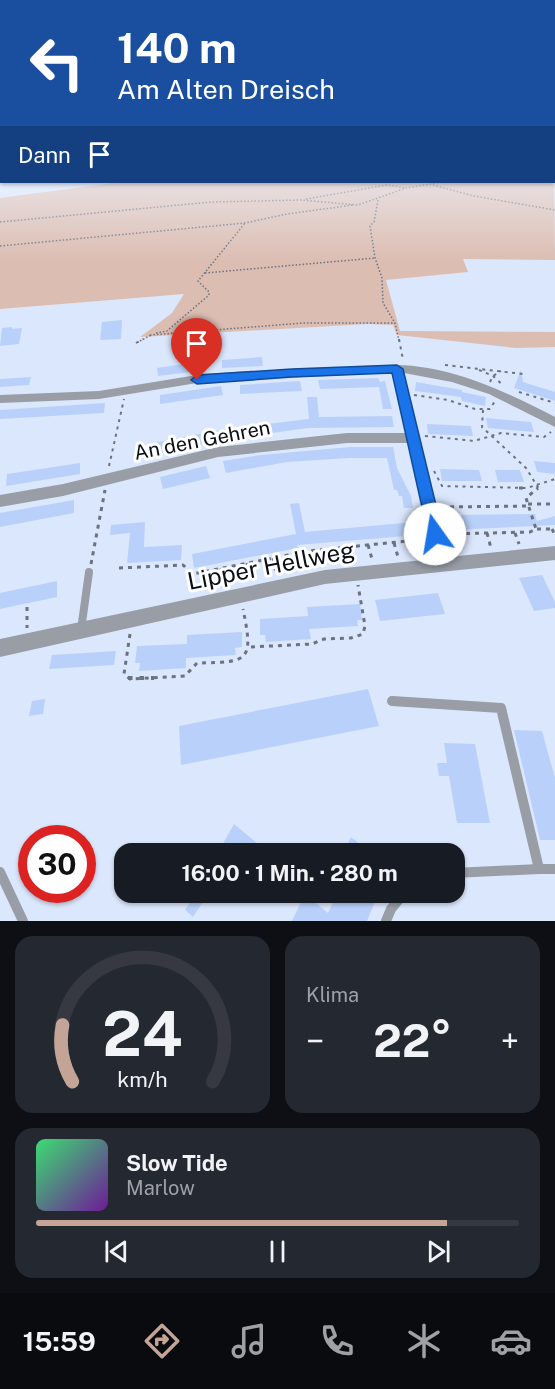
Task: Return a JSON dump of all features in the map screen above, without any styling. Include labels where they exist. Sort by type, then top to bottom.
[{"type":"street","points":[[400,369],[403,394],[438,549]]},
{"type":"street","points":[[0,399],[99,395],[235,376],[400,369],[453,378],[486,389],[555,422]]},
{"type":"street","name":"An den Gehren","points":[[0,501],[63,490],[218,452],[413,432]]},
{"type":"street","name":"Lipper Hellweg","points":[[0,648],[80,632],[438,549],[555,552]]},
{"type":"lane","points":[[80,632],[89,572]]},
{"type":"lane","points":[[392,701],[501,708],[539,869]]},
{"type":"lane","points":[[465,872],[555,869]]},
{"type":"lane","points":[[0,872],[23,921]]},
{"type":"lane","points":[[386,921],[396,903]]},
{"type":"path","points":[[0,246],[244,223],[287,214],[358,205],[406,188],[436,183]]},
{"type":"path","points":[[430,184],[474,196],[555,210]]},
{"type":"path","points":[[301,200],[387,185],[406,188]]},
{"type":"path","points":[[378,199],[374,222],[370,226],[375,258],[382,278],[383,303],[395,323],[400,369]]},
{"type":"path","points":[[0,222],[195,203],[301,200],[358,205]]},
{"type":"path","points":[[136,343],[150,335],[167,331],[209,295],[209,292],[198,281],[244,223]]},
{"type":"path","points":[[204,273],[375,258]]},
{"type":"path","points":[[150,335],[264,327],[395,323]]},
{"type":"path","points":[[435,364],[523,374]]},
{"type":"path","points":[[477,369],[493,376]]},
{"type":"path","points":[[486,389],[493,376],[501,371]]},
{"type":"path","points":[[517,392],[555,403]]},
{"type":"path","points":[[403,394],[454,402],[483,410],[490,409],[500,394]]},
{"type":"path","points":[[483,410],[482,428],[493,435],[526,468],[539,489],[526,498],[536,529]]},
{"type":"path","points":[[413,432],[427,437],[474,441],[501,433],[544,437],[555,428]]},
{"type":"path","points":[[419,461],[433,470],[442,486],[527,488],[555,479]]},
{"type":"path","points":[[429,507],[555,504]]},
{"type":"path","points":[[448,507],[450,524]]},
{"type":"path","points":[[119,568],[183,565],[193,574],[343,547],[417,540],[438,549],[487,533],[553,529],[555,535]]},
{"type":"path","points":[[515,532],[518,541]]},
{"type":"path","points":[[487,533],[490,544]]},
{"type":"path","points":[[394,543],[398,559]]},
{"type":"path","points":[[368,545],[372,561]]},
{"type":"path","points":[[250,647],[312,644],[319,639],[358,637],[363,634],[365,626],[351,568],[343,547]]},
{"type":"path","points":[[273,558],[277,575]]},
{"type":"path","points":[[247,563],[250,580]]},
{"type":"path","points":[[221,568],[224,586]]},
{"type":"path","points":[[132,619],[124,674],[130,679],[185,676],[197,663],[237,661],[246,655],[250,647],[240,595]]},
{"type":"path","points":[[27,607],[27,626]]},
{"type":"shaded area","points":[[113,183],[554,183],[555,260],[463,259],[468,272],[386,280],[400,331],[555,332],[555,347],[516,348],[397,335],[393,325],[367,324],[140,337],[172,313],[184,294],[0,309],[0,198]]},
{"type":"building","points":[[122,320],[121,339],[100,340],[102,322]]},
{"type":"building","points":[[12,327],[12,329],[22,328],[19,344],[0,346],[2,328]]},
{"type":"building","points":[[262,357],[263,366],[222,368],[222,360]]},
{"type":"building","points":[[196,362],[198,371],[158,376],[157,368]]},
{"type":"building","points":[[521,370],[523,382],[555,392],[555,401],[514,388]]},
{"type":"building","points":[[31,377],[29,385],[0,387],[0,379]]},
{"type":"building","points":[[378,378],[380,382],[385,381],[392,409],[383,409],[379,387],[320,389],[318,380]]},
{"type":"building","points":[[300,381],[302,391],[240,394],[240,385]]},
{"type":"building","points":[[416,382],[462,390],[462,392],[486,397],[485,406],[462,401],[461,397],[415,391]]},
{"type":"building","points":[[221,386],[223,395],[160,404],[160,395]]},
{"type":"building","points":[[307,397],[317,397],[319,417],[392,416],[394,427],[308,428],[243,437],[241,427],[309,419]]},
{"type":"building","points":[[105,403],[104,413],[0,419],[0,410]]},
{"type":"building","points":[[486,418],[531,422],[534,432],[488,428]]},
{"type":"building","points":[[427,424],[471,426],[473,436],[428,434]]},
{"type":"building","points":[[220,430],[223,440],[156,454],[154,443]]},
{"type":"building","points":[[350,447],[393,447],[397,468],[411,496],[413,508],[404,508],[402,496],[394,490],[387,458],[287,462],[226,473],[223,461],[261,455]]},
{"type":"building","points":[[534,461],[555,463],[555,474],[537,472]]},
{"type":"building","points":[[80,463],[80,474],[6,486],[7,474]]},
{"type":"building","points":[[206,466],[210,478],[163,489],[160,477]]},
{"type":"building","points":[[440,469],[479,470],[482,481],[442,481]]},
{"type":"building","points":[[495,470],[520,470],[524,482],[498,482]]},
{"type":"building","points":[[74,500],[74,513],[0,527],[0,513]]},
{"type":"building","points":[[299,503],[305,532],[414,522],[418,535],[297,545],[298,548],[194,568],[192,554],[296,534],[290,504]]},
{"type":"building","points":[[535,514],[537,521],[555,516],[555,525],[455,530],[451,515]]},
{"type":"building","points":[[145,522],[144,547],[182,545],[181,560],[127,563],[130,533],[110,535],[111,525]]},
{"type":"building","points":[[542,575],[555,602],[555,608],[534,611],[519,578]]},
{"type":"building","points":[[57,581],[57,597],[0,609],[0,593]]},
{"type":"building","points":[[438,593],[445,614],[380,621],[375,600]]},
{"type":"building","points":[[360,604],[362,620],[357,620],[358,626],[309,629],[311,639],[266,642],[265,635],[260,635],[260,619],[308,616],[307,607]]},
{"type":"building","points":[[242,632],[242,647],[235,648],[236,655],[186,658],[186,668],[139,671],[140,663],[135,663],[137,646],[187,644],[187,635]]},
{"type":"building","points":[[116,651],[114,665],[49,669],[52,655]]},
{"type":"building","points":[[368,689],[379,726],[181,765],[179,726]]},
{"type":"building","points":[[45,699],[43,714],[29,716],[32,701]]},
{"type":"building","points":[[514,730],[542,731],[555,778],[555,840],[540,840]]},
{"type":"building","points":[[444,743],[475,744],[490,823],[457,823],[449,776],[439,776],[437,763],[447,763]]},
{"type":"building","points":[[234,824],[257,843],[223,843]]},
{"type":"building","points":[[351,837],[358,843],[348,843]]},
{"type":"building","points":[[189,903],[202,903],[193,917],[185,910]]},
{"type":"building","points":[[301,903],[316,903],[328,913],[333,903],[374,903],[367,921],[292,921]]},
{"type":"route","points":[[197,380],[397,369],[435,534]]}]
